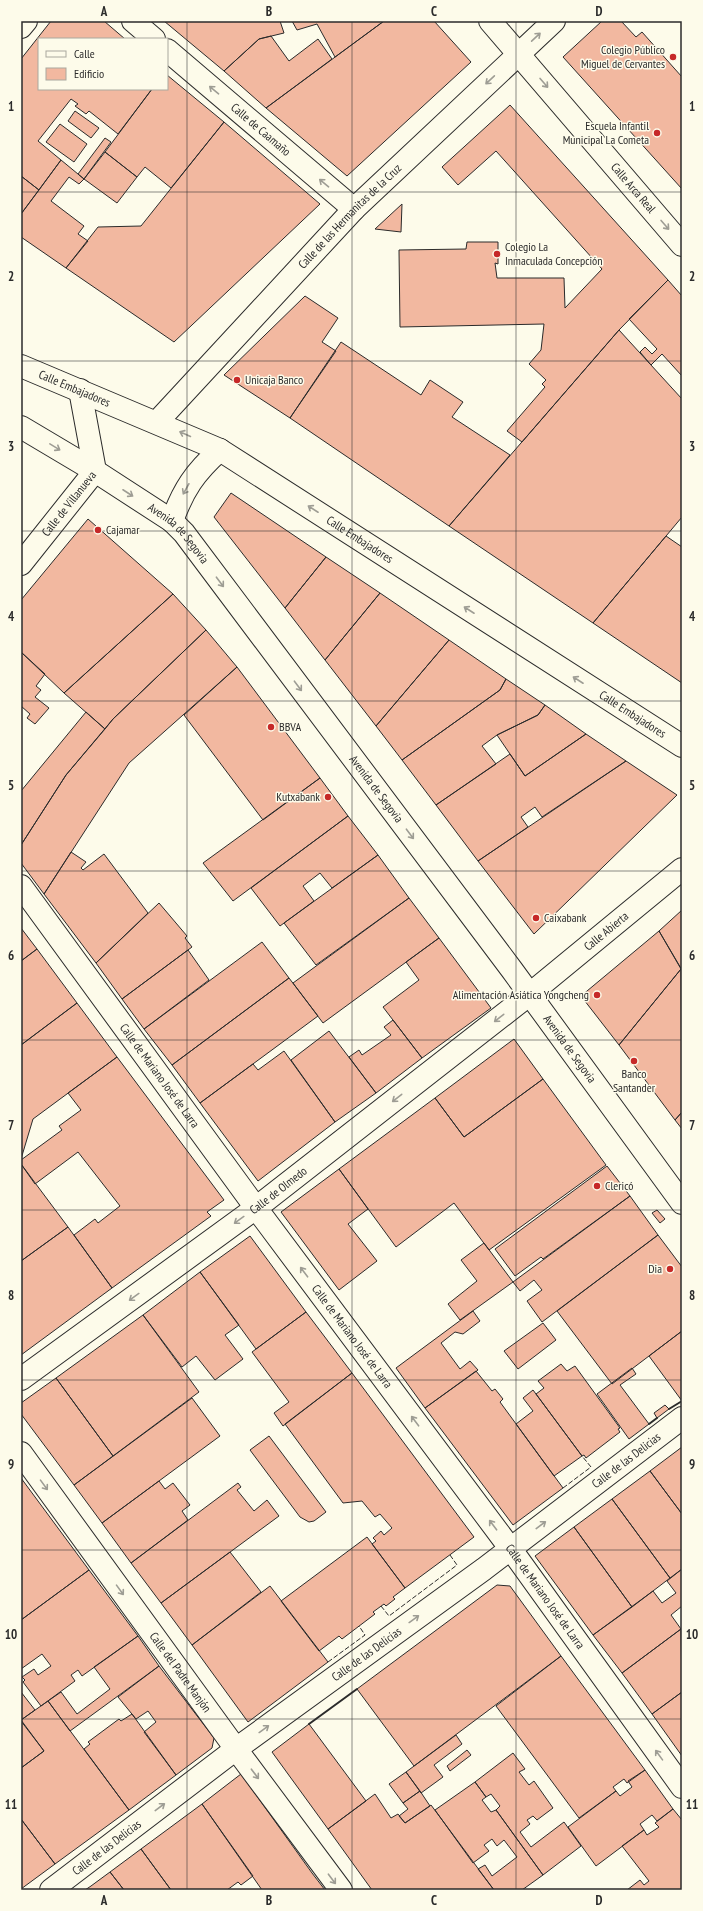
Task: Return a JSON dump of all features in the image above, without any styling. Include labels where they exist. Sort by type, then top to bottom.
[{"type":"street","points":[[21,27],[26,21]]},
{"type":"street","points":[[133,21],[153,38]]},
{"type":"street","name":"Calle Arca Real","points":[[490,21],[682,245]]},
{"type":"street","name":"Calle de las Hermanitas de la Cruz","points":[[157,422],[354,209],[554,21]]},
{"type":"street","name":"Calle de Caamaño","points":[[168,51],[354,209]]},
{"type":"street","name":"Calle Embajadores","points":[[21,366],[157,422],[220,450],[682,746]]},
{"type":"street","name":"Calle de Villanueva","points":[[21,564],[95,471],[80,390]]},
{"type":"street","name":"Avenida de Segovia","points":[[21,427],[95,471],[172,521],[184,533],[530,994],[682,1203]]},
{"type":"street","points":[[172,521],[179,501],[191,480],[205,463],[220,450]]},
{"type":"street","name":"Calle Abierta","points":[[530,994],[682,869]]},
{"type":"street","name":"Calle de Mariano José de Larra","points":[[21,886],[256,1208],[510,1548],[682,1787]]},
{"type":"street","name":"Calle de Olmedo","points":[[21,1379],[256,1208],[530,994]]},
{"type":"street","name":"Calle de las Delicias","points":[[51,1890],[236,1749],[510,1548],[682,1418]]},
{"type":"street","name":"Calle del Padre Manjón","points":[[21,1453],[236,1749],[341,1890]]},
{"type":"building","points":[[51,21],[104,21],[124,38],[38,38],[38,90],[151,90],[118,134],[89,111],[86,114],[75,106],[78,104],[71,99],[38,141],[61,160],[39,190],[21,176],[21,59]]},
{"type":"building","points":[[164,21],[280,21],[284,33],[259,39],[224,71]]},
{"type":"building","points":[[292,21],[384,21],[335,57],[317,24],[297,30]]},
{"type":"building","points":[[384,21],[434,21],[471,62],[347,176],[266,108]]},
{"type":"building","name":"Escuela Infantil Municipal La Cometa","points":[[602,21],[621,21],[636,37],[642,32],[682,77],[682,189],[563,57]]},
{"type":"building","points":[[271,36],[289,61],[318,39],[332,59],[266,108],[224,71],[259,39]]},
{"type":"building","points":[[168,76],[224,122],[171,188],[145,167],[137,177],[105,152],[151,90],[168,90]]},
{"type":"building","points":[[510,105],[668,280],[619,330],[522,442],[507,431],[545,387],[542,384],[546,380],[529,364],[541,350],[544,324],[400,327],[399,250],[466,249],[467,242],[498,242],[498,264],[495,263],[497,278],[564,278],[565,308],[602,269],[496,151],[458,185],[442,167]]},
{"type":"building","points":[[75,111],[99,128],[91,138],[68,121]]},
{"type":"building","points":[[224,122],[320,204],[174,342],[66,268],[98,227],[141,226]]},
{"type":"building","points":[[60,124],[87,144],[74,162],[46,142]]},
{"type":"building","points":[[105,138],[111,142],[84,179],[78,174]]},
{"type":"building","points":[[105,152],[137,177],[117,203],[84,179]]},
{"type":"building","points":[[61,160],[84,179],[79,184],[69,177],[51,201],[84,226],[78,234],[88,241],[66,268],[21,237],[21,214]]},
{"type":"building","points":[[21,176],[39,190],[21,214]]},
{"type":"building","points":[[402,204],[401,232],[375,229]]},
{"type":"building","points":[[668,280],[682,296],[682,376],[662,354],[651,365],[640,352],[645,347],[652,354],[657,349],[629,319]]},
{"type":"building","points":[[305,296],[338,318],[322,342],[336,351],[290,418],[224,375]]},
{"type":"building","points":[[619,330],[682,399],[682,517],[593,623],[449,526]]},
{"type":"building","points":[[341,342],[421,395],[430,380],[463,402],[452,417],[510,455],[449,526],[290,418]]},
{"type":"building","points":[[231,493],[326,557],[285,608],[214,517]]},
{"type":"building","points":[[88,519],[173,594],[64,693],[21,652],[21,600]]},
{"type":"building","points":[[666,536],[682,547],[682,683],[593,623]]},
{"type":"building","points":[[326,557],[380,593],[325,660],[285,608]]},
{"type":"building","points":[[380,593],[449,640],[376,726],[325,660]]},
{"type":"building","points":[[173,594],[206,630],[113,719],[105,729],[64,693]]},
{"type":"building","points":[[206,630],[237,667],[129,763],[44,894],[21,863],[21,845],[66,775],[113,719]]},
{"type":"building","points":[[449,640],[506,679],[500,690],[402,760],[376,726]]},
{"type":"building","points":[[21,652],[45,674],[36,686],[41,690],[35,697],[49,708],[35,724],[27,718],[30,714],[21,706]]},
{"type":"building","points":[[237,667],[320,778],[263,820],[184,715]]},
{"type":"building","points":[[506,679],[545,705],[538,715],[497,735],[482,746],[496,764],[436,805],[402,760],[500,690]]},
{"type":"building","points":[[545,705],[586,734],[525,776],[497,735],[538,715]]},
{"type":"building","points":[[86,712],[105,729],[66,775],[21,845],[21,791]]},
{"type":"building","points":[[586,734],[626,761],[542,817],[535,807],[521,817],[528,827],[478,861],[436,805],[510,754],[525,776]]},
{"type":"building","points":[[626,761],[677,795],[534,934],[478,861]]},
{"type":"building","points":[[320,778],[348,816],[233,901],[203,863]]},
{"type":"building","points":[[348,816],[378,855],[332,888],[320,873],[303,886],[314,901],[280,926],[251,888]]},
{"type":"building","points":[[71,852],[86,862],[81,868],[83,870],[104,854],[148,913],[96,963],[44,894]]},
{"type":"building","points":[[378,855],[409,898],[316,965],[284,923]]},
{"type":"building","points":[[409,898],[439,938],[323,1023],[293,983]]},
{"type":"building","points":[[159,903],[187,936],[185,938],[192,947],[122,999],[96,963]]},
{"type":"building","points":[[682,910],[682,970],[659,931]]},
{"type":"building","points":[[21,928],[37,949],[21,961]]},
{"type":"building","points":[[659,931],[681,969],[619,1045],[581,996]]},
{"type":"building","points":[[439,938],[491,1008],[422,1058],[383,1007],[419,980],[406,962]]},
{"type":"building","points":[[262,942],[289,978],[172,1065],[144,1029]]},
{"type":"building","points":[[37,949],[77,1003],[21,1045],[21,961]]},
{"type":"building","points":[[188,950],[209,980],[144,1029],[122,999]]},
{"type":"building","points":[[681,969],[682,1112],[675,1120],[619,1045]]},
{"type":"building","points":[[289,978],[318,1016],[200,1103],[172,1065]]},
{"type":"building","points":[[77,1003],[117,1057],[33,1119],[21,1159],[21,1045]]},
{"type":"building","points":[[393,1020],[422,1058],[376,1093],[349,1057],[359,1050],[362,1055],[391,1035],[384,1027]]},
{"type":"building","points":[[329,1031],[376,1093],[335,1122],[291,1060]]},
{"type":"building","points":[[514,1039],[543,1079],[464,1137],[435,1098]]},
{"type":"building","points":[[284,1051],[335,1122],[258,1181],[200,1103],[253,1064],[258,1070]]},
{"type":"building","points":[[117,1057],[224,1200],[207,1212],[211,1216],[112,1288],[74,1235],[95,1219],[98,1223],[120,1206],[78,1152],[35,1184],[21,1164],[21,1160],[62,1130],[59,1126],[81,1110],[68,1093]]},
{"type":"building","points":[[543,1079],[606,1165],[489,1250],[454,1203],[396,1247],[339,1169],[435,1098],[464,1137]]},
{"type":"building","points":[[682,1112],[682,1129],[675,1120]]},
{"type":"building","points":[[21,1164],[68,1227],[21,1261]]},
{"type":"building","points":[[607,1166],[630,1196],[543,1259],[541,1257],[515,1276],[495,1249]]},
{"type":"building","points":[[339,1169],[368,1209],[348,1224],[377,1261],[339,1290],[281,1212]]},
{"type":"building","points":[[630,1196],[658,1235],[542,1322],[527,1301],[542,1290],[534,1280],[520,1291],[513,1282]]},
{"type":"building","points":[[657,1210],[665,1219],[660,1223],[652,1213]]},
{"type":"building","points":[[68,1227],[112,1288],[21,1355],[21,1261]]},
{"type":"building","points":[[658,1235],[682,1267],[682,1331],[612,1384],[557,1311]]},
{"type":"building","points":[[250,1236],[306,1312],[256,1349],[200,1272]]},
{"type":"building","points":[[484,1243],[513,1282],[460,1320],[448,1304],[477,1281],[461,1260]]},
{"type":"building","points":[[200,1272],[239,1325],[225,1335],[243,1359],[215,1380],[196,1356],[182,1367],[143,1315]]},
{"type":"building","points":[[473,1311],[480,1321],[463,1334],[455,1332],[441,1343],[460,1369],[470,1361],[478,1370],[425,1408],[396,1368]]},
{"type":"building","points":[[306,1312],[352,1373],[283,1426],[274,1413],[289,1402],[252,1352]]},
{"type":"building","points":[[143,1315],[199,1392],[113,1456],[56,1378]]},
{"type":"building","points":[[543,1323],[556,1340],[518,1369],[504,1351]]},
{"type":"building","points":[[682,1331],[682,1401],[649,1356]]},
{"type":"building","points":[[561,1364],[567,1371],[575,1366],[620,1428],[618,1429],[620,1432],[586,1458],[584,1455],[582,1456],[536,1394],[544,1388],[538,1381]]},
{"type":"building","points":[[632,1368],[636,1374],[620,1385],[649,1424],[629,1439],[597,1394]]},
{"type":"building","points":[[476,1371],[492,1391],[495,1389],[503,1399],[500,1402],[563,1488],[513,1525],[425,1408]]},
{"type":"building","points":[[352,1373],[474,1537],[405,1588],[372,1544],[376,1541],[373,1538],[381,1531],[384,1535],[392,1528],[380,1514],[375,1517],[362,1501],[343,1503],[285,1424]]},
{"type":"building","points":[[56,1378],[113,1456],[74,1485],[21,1414],[21,1403]]},
{"type":"building","points":[[533,1390],[582,1456],[554,1476],[516,1424],[533,1411],[523,1398]]},
{"type":"building","points":[[192,1398],[220,1436],[102,1523],[74,1485]]},
{"type":"building","points":[[665,1405],[669,1409],[657,1418],[654,1413]]},
{"type":"building","points":[[269,1436],[326,1512],[314,1521],[309,1522],[300,1517],[250,1450]]},
{"type":"building","points":[[682,1447],[682,1514],[650,1471]]},
{"type":"building","points":[[650,1471],[682,1514],[682,1569],[670,1578],[612,1499]]},
{"type":"building","points":[[21,1478],[89,1570],[21,1620]]},
{"type":"building","points":[[159,1481],[165,1489],[173,1483],[190,1505],[182,1511],[188,1520],[131,1563],[102,1523]]},
{"type":"building","points":[[238,1483],[241,1487],[237,1490],[254,1511],[267,1500],[279,1516],[161,1603],[131,1563]]},
{"type":"building","points":[[612,1499],[670,1578],[632,1607],[574,1527]]},
{"type":"building","points":[[574,1527],[632,1607],[593,1635],[535,1556]]},
{"type":"building","points":[[367,1537],[405,1588],[393,1597],[395,1599],[386,1606],[384,1604],[373,1612],[375,1614],[342,1639],[339,1636],[319,1651],[281,1601]]},
{"type":"building","points":[[230,1552],[261,1592],[192,1645],[161,1603]]},
{"type":"building","points":[[682,1569],[682,1606],[671,1615],[681,1629],[622,1673],[593,1635],[653,1591],[662,1603],[676,1593],[667,1581]]},
{"type":"building","points":[[89,1570],[138,1636],[82,1676],[78,1670],[71,1675],[75,1681],[41,1706],[23,1682],[25,1680],[22,1677],[34,1669],[38,1675],[51,1666],[42,1654],[21,1669],[21,1620]]},
{"type":"building","points":[[497,1585],[510,1586],[561,1656],[414,1766],[357,1689]]},
{"type":"building","points":[[270,1586],[328,1662],[248,1722],[192,1645]]},
{"type":"building","points":[[681,1629],[682,1692],[652,1714],[622,1673]]},
{"type":"building","points":[[138,1636],[159,1666],[70,1731],[48,1701],[61,1692],[77,1714],[110,1689],[94,1667]]},
{"type":"building","points":[[561,1656],[645,1770],[627,1783],[624,1779],[613,1787],[616,1791],[579,1818],[496,1706]]},
{"type":"building","points":[[159,1666],[214,1738],[212,1748],[176,1775],[144,1732],[156,1722],[148,1711],[136,1719],[118,1697]]},
{"type":"building","points":[[21,1692],[35,1710],[21,1720]]},
{"type":"building","points":[[682,1692],[682,1756],[652,1714]]},
{"type":"building","points":[[48,1701],[129,1810],[55,1864],[21,1819],[21,1768],[44,1751],[21,1720]]},
{"type":"building","points":[[132,1714],[176,1775],[129,1810],[84,1749],[90,1744],[88,1742],[119,1719],[121,1721]]},
{"type":"building","points":[[21,1721],[44,1751],[21,1768]]},
{"type":"building","points":[[309,1724],[366,1801],[328,1829],[272,1752]]},
{"type":"building","points":[[456,1735],[462,1744],[434,1765],[443,1777],[421,1793],[406,1772]]},
{"type":"building","points":[[467,1750],[471,1755],[450,1771],[447,1766]]},
{"type":"building","points":[[513,1753],[525,1769],[519,1772],[529,1785],[534,1781],[553,1808],[537,1820],[533,1816],[527,1820],[530,1824],[520,1832],[531,1847],[564,1822],[581,1846],[543,1875],[496,1810],[500,1806],[491,1794],[486,1797],[475,1782]]},
{"type":"building","points":[[645,1770],[673,1809],[657,1821],[652,1815],[640,1824],[644,1830],[596,1866],[568,1827],[616,1791],[620,1796],[632,1787],[628,1781]]},
{"type":"building","points":[[406,1772],[420,1791],[403,1803],[389,1784]]},
{"type":"building","points":[[241,1774],[325,1890],[262,1890],[202,1804]]},
{"type":"building","points":[[475,1782],[486,1797],[482,1800],[491,1812],[496,1810],[543,1875],[522,1890],[494,1890],[478,1869],[485,1865],[492,1876],[517,1857],[504,1840],[497,1846],[492,1839],[484,1845],[489,1851],[473,1863],[435,1810]]},
{"type":"building","points":[[420,1791],[430,1806],[405,1823],[399,1816],[408,1809],[403,1803]]},
{"type":"building","points":[[375,1794],[391,1818],[398,1814],[405,1823],[431,1805],[494,1890],[372,1890],[328,1829]]},
{"type":"building","points":[[202,1804],[253,1876],[241,1885],[238,1882],[227,1890],[171,1890],[141,1849]]},
{"type":"building","points":[[673,1809],[682,1820],[682,1890],[627,1890],[640,1880],[644,1885],[649,1881],[622,1846],[644,1830],[647,1835],[659,1827],[655,1823]]},
{"type":"building","points":[[21,1819],[55,1864],[21,1889]]},
{"type":"building","points":[[141,1849],[171,1890],[124,1890],[110,1872]]},
{"type":"building","points":[[110,1872],[124,1890],[85,1890],[91,1886]]},
{"type":"fence","points":[[563,1488],[591,1467],[582,1456]]},
{"type":"fence","points":[[381,1606],[389,1616],[457,1565],[450,1555]]},
{"type":"fence","points":[[328,1662],[365,1635],[359,1626]]},
{"type":"wall","points":[[669,1409],[682,1401]]},
{"type":"wall","points":[[649,1424],[657,1418]]},
{"type":"wall","points":[[309,1724],[357,1689]]},
{"type":"place","name":"Colegio Público Miguel de Cervantes","points":[[673,57]]},
{"type":"place","name":"Escuela Infantil Municipal La Cometa","points":[[657,133]]},
{"type":"place","name":"Colegio La Inmaculada Concepción","points":[[497,254]]},
{"type":"place","name":"Unicaja Banco","points":[[237,380]]},
{"type":"place","name":"Cajamar","points":[[98,530]]},
{"type":"place","name":"BBVA","points":[[271,727]]},
{"type":"place","name":"Kutxabank","points":[[328,797]]},
{"type":"place","name":"Caixabank","points":[[536,918]]},
{"type":"place","name":"Alimentación Asiática Yongcheng","points":[[597,995]]},
{"type":"place","name":"Banco Santander","points":[[634,1061]]},
{"type":"place","name":"Clericó","points":[[597,1186]]},
{"type":"place","name":"Dia","points":[[670,1269]]}]
